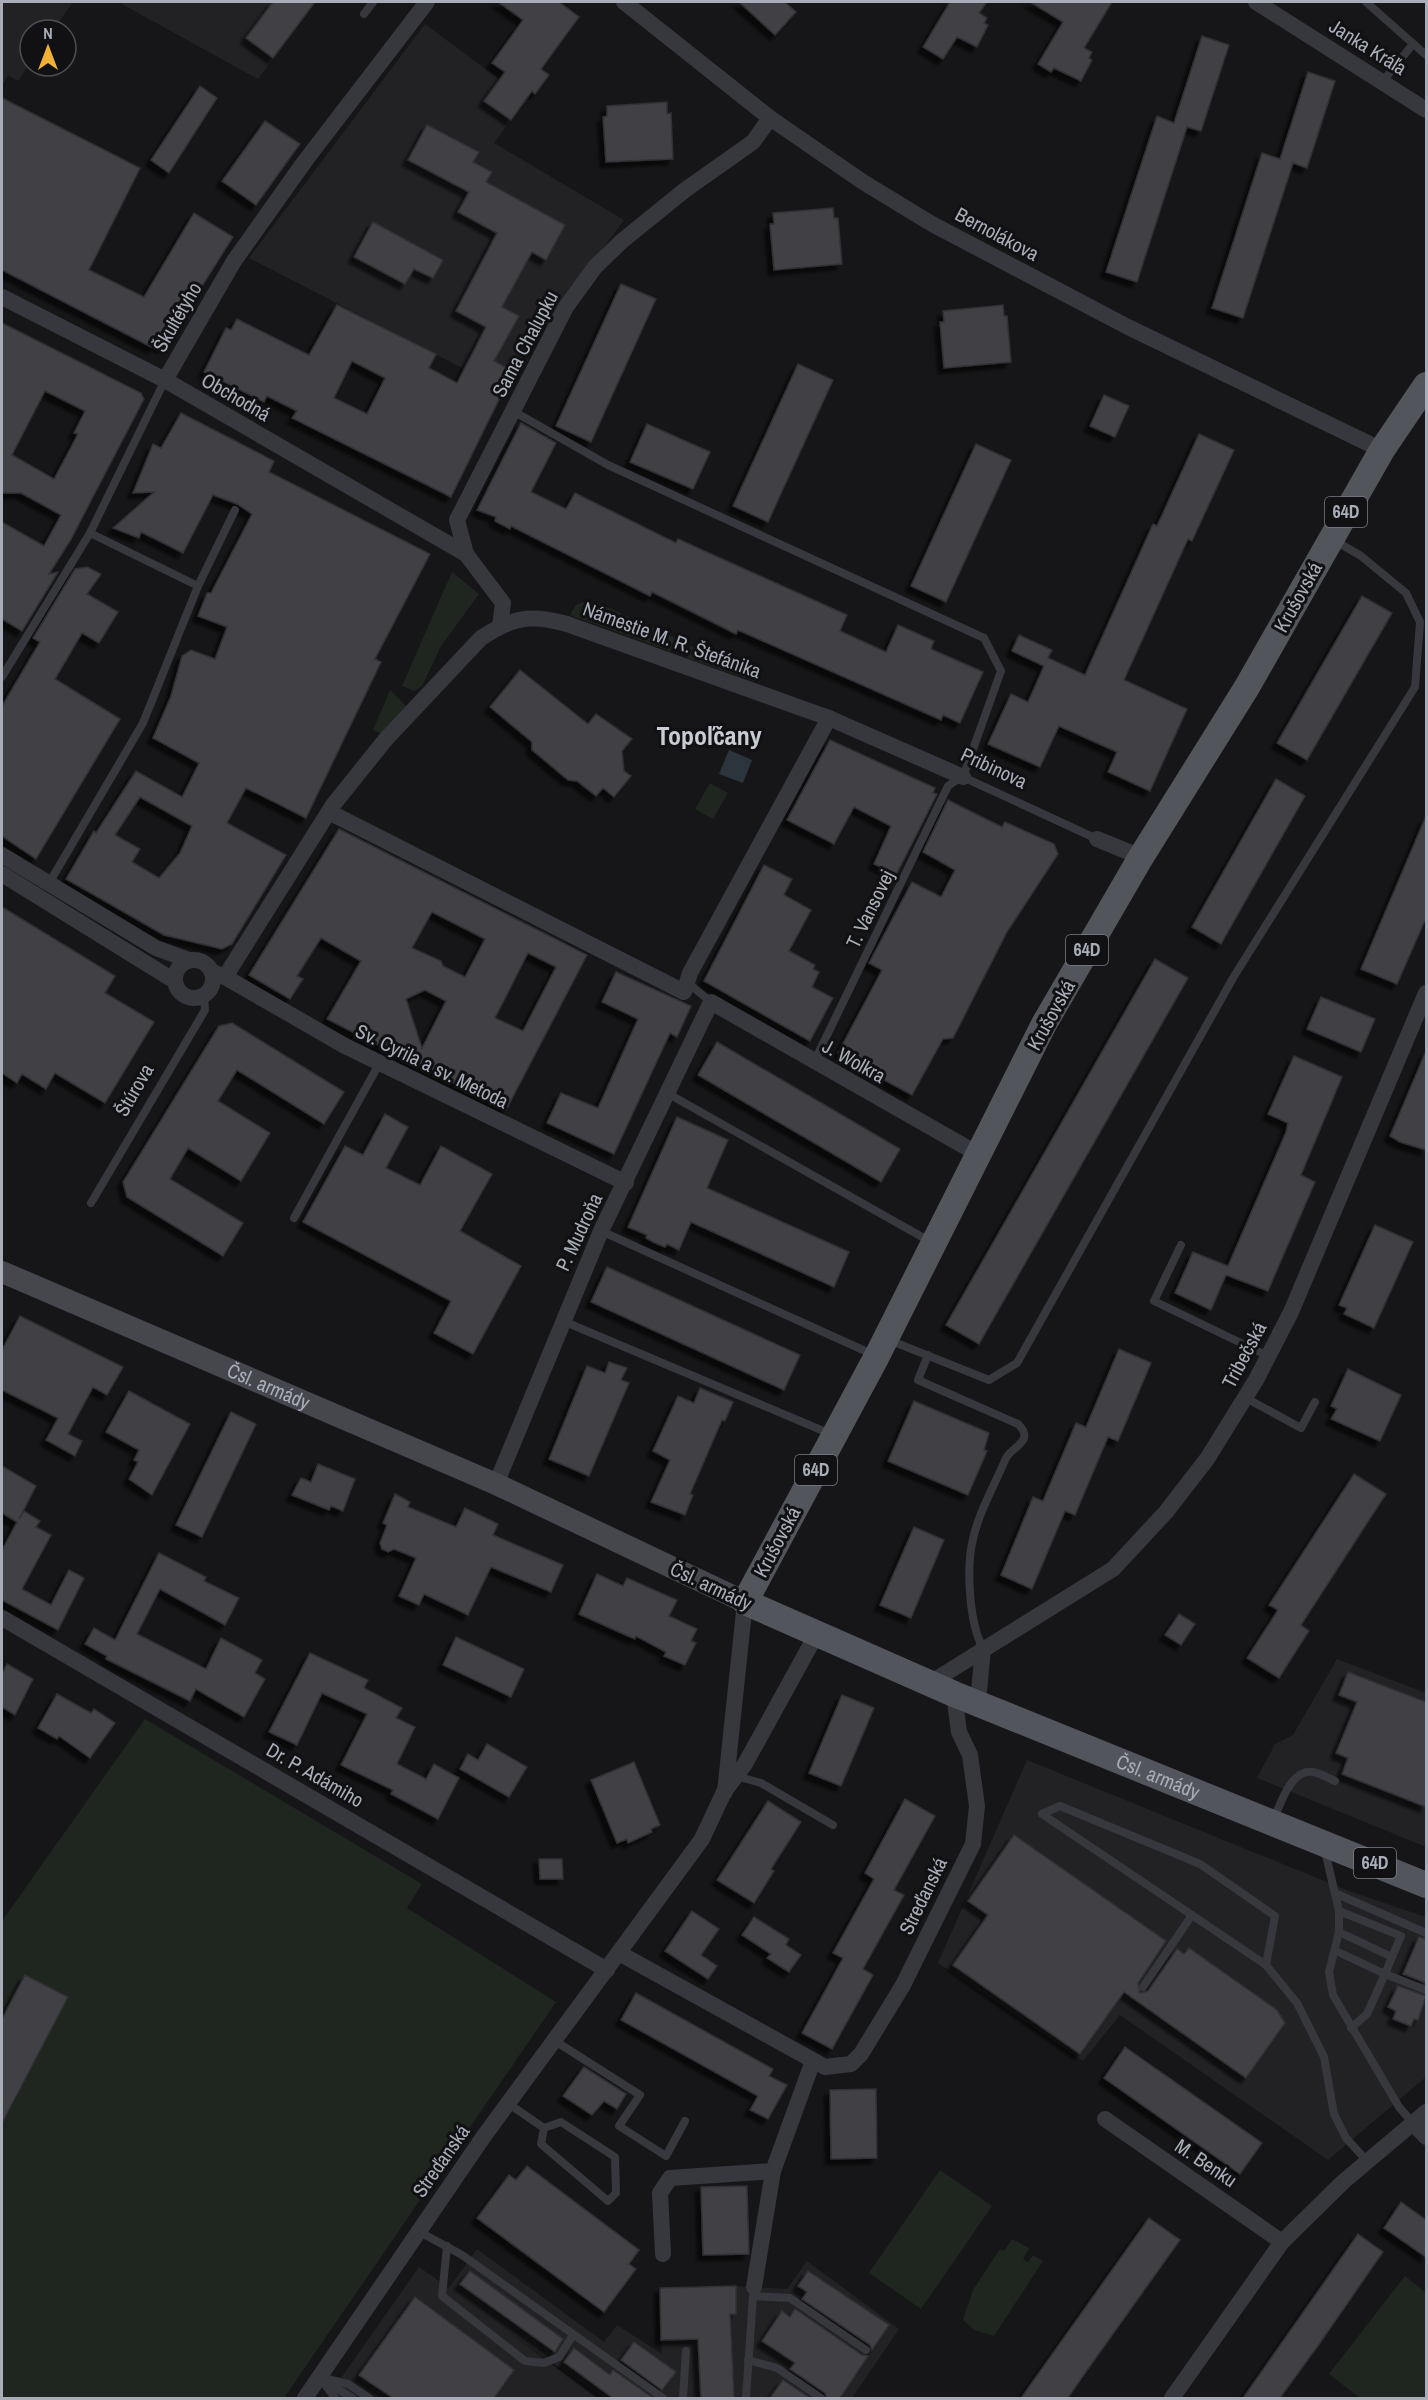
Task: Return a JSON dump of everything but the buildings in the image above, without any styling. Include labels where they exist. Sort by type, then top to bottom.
[{"type":"main road","name":"Krušovská","points":[[745,1602],[882,1347],[1044,1024],[1141,856],[1247,687],[1382,450],[1424,396]]},
{"type":"main road","name":"Čsl. armády","points":[[2,1272],[496,1484],[816,1635],[954,1694],[1323,1841],[1426,1885]]},
{"type":"street","name":"Škultétyho","points":[[165,380],[234,261],[305,161],[425,2]]},
{"type":"street","name":"Bernolákova","points":[[624,2],[770,118],[863,182],[932,224],[1128,327],[1382,450]]},
{"type":"street","name":"Janka Kráľa","points":[[1256,2],[1426,110]]},
{"type":"street","name":"Sama Chalupku","points":[[466,554],[458,520],[566,307],[595,267],[622,241],[685,190],[753,142],[770,118]]},
{"type":"street","name":"Obchodná","points":[[2,297],[165,380],[466,554]]},
{"type":"street","points":[[466,554],[503,603],[500,626]]},
{"type":"street","name":"Námestie M. R. Štefánika","points":[[331,808],[386,739],[481,638],[500,626],[524,617],[548,619],[567,624],[829,718]]},
{"type":"street","name":"Pribinova","points":[[829,718],[963,777]]},
{"type":"street","points":[[204,996],[331,808],[684,992],[690,973],[829,718]]},
{"type":"street","name":"Pribinova","points":[[1097,838],[1141,856]]},
{"type":"street","name":"Sv. Cyrila a sv. Metoda","points":[[2,855],[44,891],[174,980],[179,993],[191,999],[204,996]]},
{"type":"street","name":"Sv. Cyrila a sv. Metoda","points":[[2,874],[44,891],[156,948],[189,960],[203,961],[241,988],[380,1064],[626,1183]]},
{"type":"street","points":[[174,980],[178,967],[189,960]]},
{"type":"street","name":"Tribečská","points":[[930,1683],[1113,1569],[1173,1503],[1207,1459],[1246,1398],[1291,1312],[1426,993]]},
{"type":"street","name":"J. Wolkra","points":[[711,1002],[814,1063],[978,1154]]},
{"type":"street","name":"P. Mudroňa","points":[[496,1484],[562,1320],[601,1231],[711,1002]]},
{"type":"street","name":"Streďanská","points":[[724,1792],[745,1602]]},
{"type":"street","name":"Dr. P. Adámiho","points":[[2,1618],[607,1970]]},
{"type":"street","name":"Streďanská","points":[[305,2398],[418,2231],[702,1839],[724,1792],[751,1754],[816,1635]]},
{"type":"street","points":[[978,1702],[983,1648]]},
{"type":"street","name":"Streďanská","points":[[619,1953],[825,2067],[851,2064],[861,2054],[903,1985],[973,1844],[977,1806],[970,1755],[959,1732],[954,1694]]},
{"type":"street","points":[[754,2291],[773,2172],[813,2061]]},
{"type":"street","points":[[1172,2398],[1282,2242],[1367,2161],[1420,2118],[1426,2138]]},
{"type":"street","name":"M. Benku","points":[[1105,2119],[1282,2242]]},
{"type":"street","points":[[663,2254],[660,2193],[670,2178],[773,2172]]},
{"type":"lane","points":[[364,14],[373,2]]},
{"type":"lane","points":[[1366,2],[1426,56]]},
{"type":"lane","points":[[1383,81],[1413,44]]},
{"type":"lane","name":"Škultétyho","points":[[2,677],[90,533],[165,380]]},
{"type":"lane","points":[[513,411],[608,465],[984,638],[1001,671],[963,777]]},
{"type":"lane","points":[[44,891],[143,723],[198,586],[235,510]]},
{"type":"lane","points":[[90,533],[198,586]]},
{"type":"lane","points":[[601,1231],[882,1347],[928,1355],[989,1380],[1017,1363],[1233,978],[1414,687],[1420,622],[1406,593],[1361,556],[1330,539]]},
{"type":"lane","name":"Pribinova","points":[[963,777],[1097,838]]},
{"type":"lane","name":"T. Vansovej","points":[[814,1063],[948,786],[963,777]]},
{"type":"lane","points":[[688,984],[711,1002]]},
{"type":"lane","name":"Štúrova","points":[[91,1203],[205,1010],[204,996]]},
{"type":"lane","points":[[294,1218],[380,1064]]},
{"type":"lane","points":[[667,1093],[934,1243]]},
{"type":"lane","points":[[1181,1245],[1154,1301],[1268,1356]]},
{"type":"lane","points":[[562,1320],[834,1436]]},
{"type":"lane","points":[[928,1355],[918,1380],[1018,1424],[1024,1430],[1023,1443],[1010,1451],[1006,1458],[973,1539],[971,1588],[975,1634],[983,1648]]},
{"type":"lane","points":[[1246,1398],[1301,1428],[1315,1402]]},
{"type":"lane","points":[[1273,1821],[1287,1790],[1298,1775],[1311,1771],[1335,1781]]},
{"type":"lane","points":[[736,1776],[762,1783],[833,1825]]},
{"type":"lane","points":[[1266,1965],[1275,1916],[1200,1863],[1060,1806],[1042,1814],[1266,1965],[1297,2003],[1324,2057],[1334,2114],[1346,2138],[1367,2161]]},
{"type":"lane","points":[[1323,1841],[1337,1894],[1339,1911],[1339,1932],[1329,1972],[1333,1995],[1399,2107],[1420,2118]]},
{"type":"lane","points":[[1337,1894],[1426,1933]]},
{"type":"lane","points":[[1339,1911],[1401,1936],[1367,2014],[1351,2028]]},
{"type":"lane","points":[[1143,1987],[1192,1915]]},
{"type":"lane","points":[[1339,1932],[1392,1957]]},
{"type":"lane","points":[[1335,1951],[1426,1990]]},
{"type":"lane","points":[[555,2041],[640,2095],[619,2126],[666,2156],[685,2121]]},
{"type":"lane","points":[[509,2104],[544,2128]]},
{"type":"lane","points":[[561,2122],[615,2157],[616,2193],[608,2201],[541,2144],[544,2128],[561,2122]]},
{"type":"lane","points":[[418,2231],[447,2246],[663,2398]]},
{"type":"lane","points":[[447,2246],[442,2296],[525,2361],[544,2363],[559,2357],[573,2335]]},
{"type":"lane","points":[[746,2398],[754,2291],[790,2298],[866,2350]]},
{"type":"lane","points":[[683,2398],[686,2351]]},
{"type":"lane","points":[[748,2360],[777,2367],[821,2398]]},
{"type":"lane","points":[[319,2377],[335,2398]]},
{"type":"lane","points":[[319,2377],[352,2398]]},
{"type":"lane","points":[[319,2377],[348,2384],[369,2398]]},
{"type":"shaded area","points":[[2,2],[73,2],[62,18],[18,18],[18,78],[20,78],[18,81],[8,75],[2,86]]},
{"type":"shaded area","points":[[118,2],[315,2],[258,79]]},
{"type":"shaded area","points":[[425,24],[499,79],[484,101],[511,120],[494,143],[624,220],[513,371],[474,351],[464,369],[249,258]]},
{"type":"shaded area","points":[[452,572],[479,594],[441,646],[422,686],[414,691],[402,686]]},
{"type":"shaded area","points":[[586,601],[596,602],[675,638],[670,651],[570,615],[576,605]]},
{"type":"shaded area","points":[[690,646],[754,675],[754,681],[687,658]]},
{"type":"shaded area","points":[[390,690],[408,708],[382,734],[373,730]]},
{"type":"shaded area","points":[[729,750],[752,760],[743,783],[719,774]]},
{"type":"shaded area","points":[[710,783],[728,793],[713,819],[695,809]]},
{"type":"shaded area","points":[[1337,1659],[1426,1693],[1426,1847],[1257,1778],[1275,1744],[1293,1735]]},
{"type":"shaded area","points":[[145,1719],[422,1884],[407,1908],[556,2002],[284,2398],[2,2398],[2,1921]]},
{"type":"shaded area","points":[[1027,1760],[1349,1891],[1426,1917],[1426,2077],[1328,2160],[1120,2015],[1083,2061],[938,1963]]},
{"type":"shaded area","points":[[940,2170],[992,2206],[921,2309],[869,2273]]},
{"type":"shaded area","points":[[1012,2239],[1029,2248],[1023,2259],[1028,2262],[1033,2255],[1043,2261],[994,2336],[974,2330],[963,2320],[973,2290],[1000,2249],[1004,2251]]},
{"type":"shaded area","points":[[477,2249],[604,2342],[617,2325],[662,2354],[661,2340],[708,2339],[708,2315],[736,2314],[736,2286],[787,2289],[807,2261],[899,2329],[852,2398],[603,2398],[508,2332],[597,2398],[327,2398],[419,2267],[449,2288]]},
{"type":"shaded area","points":[[1405,2276],[1426,2293],[1426,2398],[1360,2398],[1329,2374]]},
{"type":"district","name":"Topoľčany","points":[[709,736]]}]
